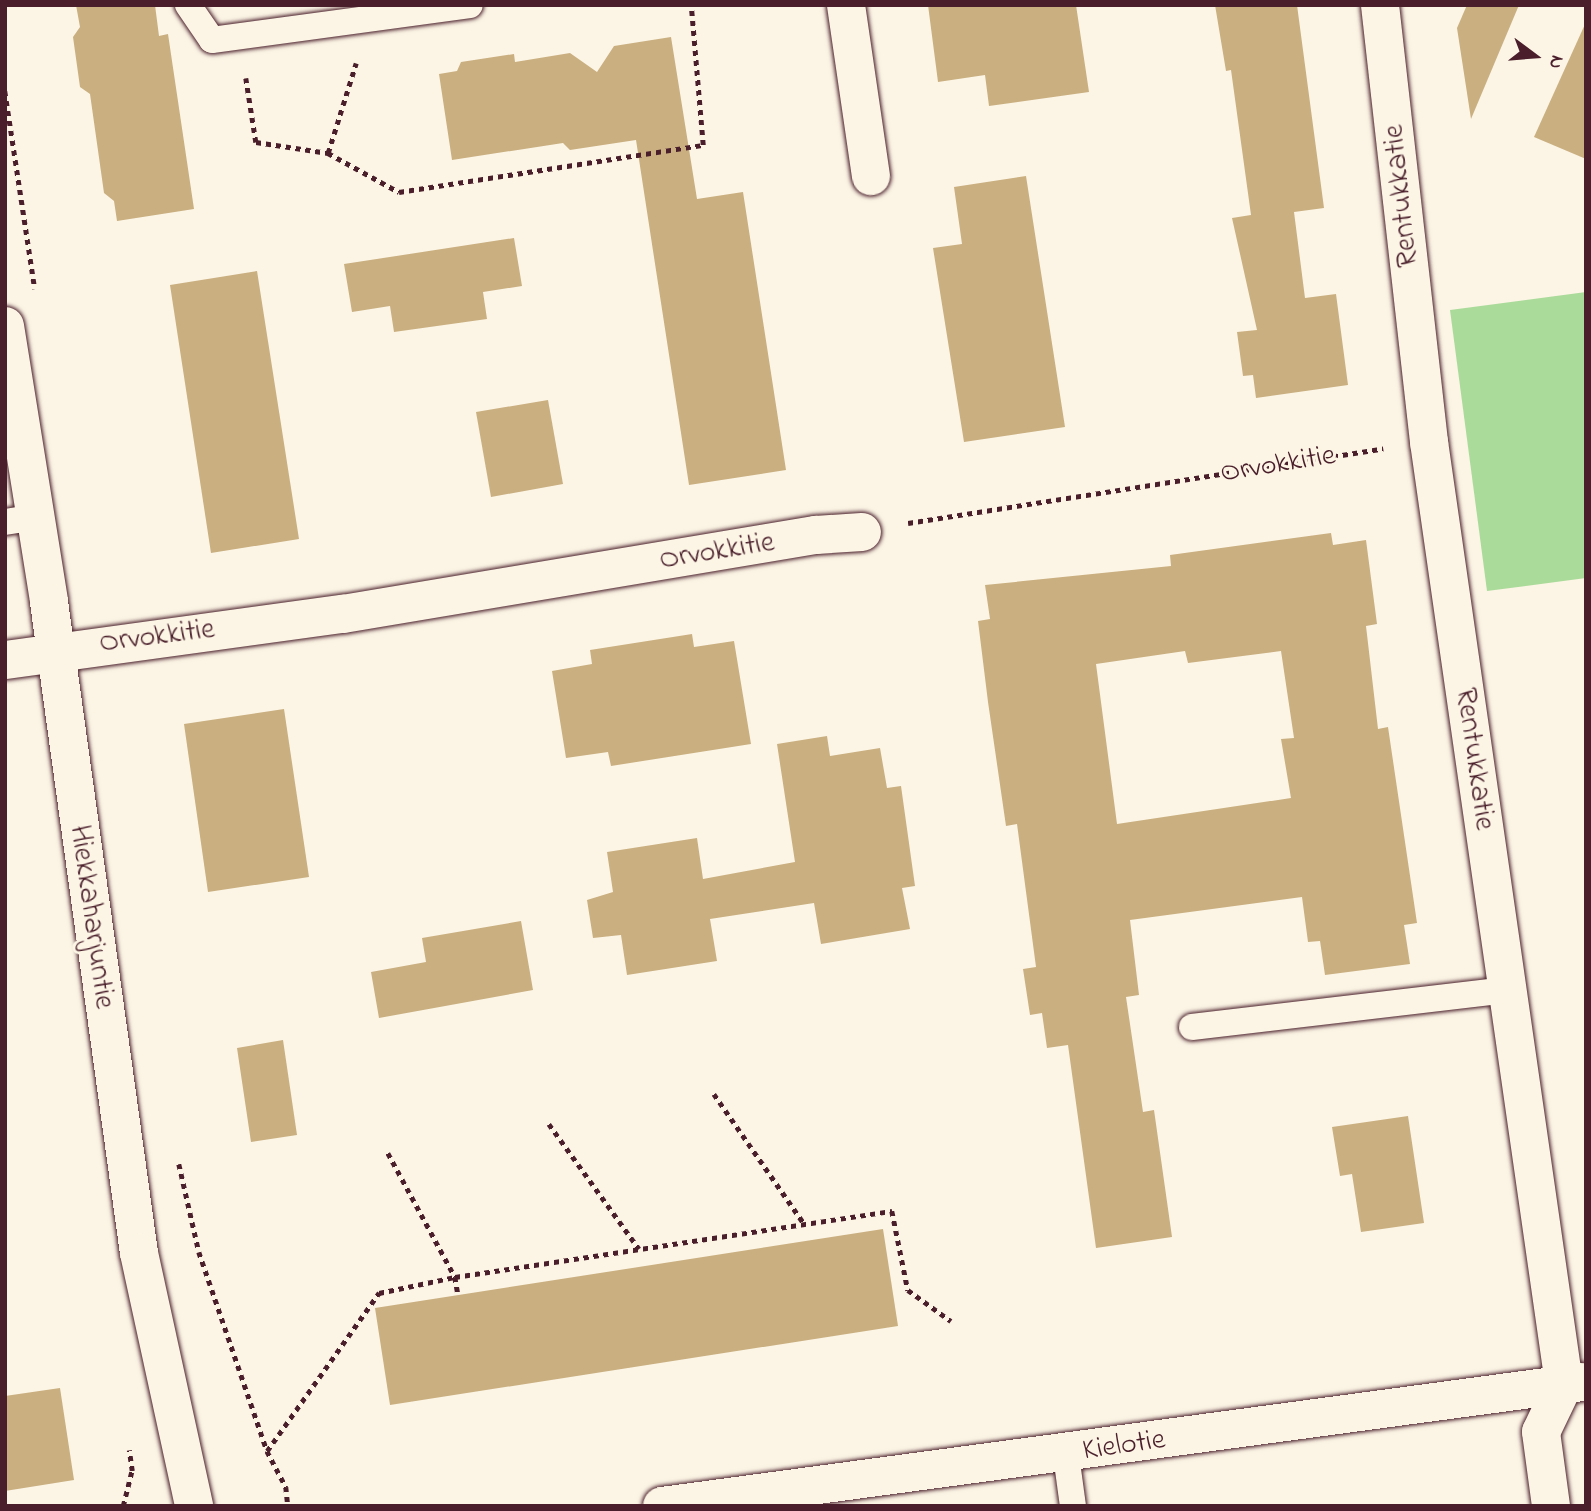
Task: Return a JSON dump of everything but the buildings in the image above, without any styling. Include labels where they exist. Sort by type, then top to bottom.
[{"type":"street","points":[[846,5],[871,176]]},
{"type":"street","name":"Rentukkatie","points":[[1380,5],[1429,442],[1507,990],[1575,1383]]},
{"type":"street","name":"Hiekkaharjuntie","points":[[5,326],[21,519],[54,652],[139,1253],[194,1506]]},
{"type":"street","name":"Orvokkitie","points":[[5,660],[344,614],[816,535],[862,532]]},
{"type":"street","points":[[1551,1506],[1541,1432],[1575,1383]]},
{"type":"street","name":"Kielotie","points":[[662,1506],[1066,1455],[1575,1383]]},
{"type":"lane","points":[[188,5],[212,40],[470,5]]},
{"type":"lane","points":[[1192,1027],[1507,990]]},
{"type":"lane","points":[[1066,1455],[1073,1506]]},
{"type":"path","points":[[239,35],[256,142],[328,153],[399,192],[703,145],[691,5]]},
{"type":"path","points":[[328,153],[370,18]]},
{"type":"path","name":"Orvokkitie","points":[[862,532],[1429,442]]},
{"type":"path","points":[[713,1094],[805,1225]]},
{"type":"path","points":[[549,1124],[639,1249]]},
{"type":"path","points":[[388,1153],[454,1277],[458,1294]]},
{"type":"path","points":[[267,1451],[379,1293],[454,1277],[892,1211],[908,1290],[951,1321]]},
{"type":"green space","points":[[1586,292],[1586,578],[1487,591],[1450,310]]}]
